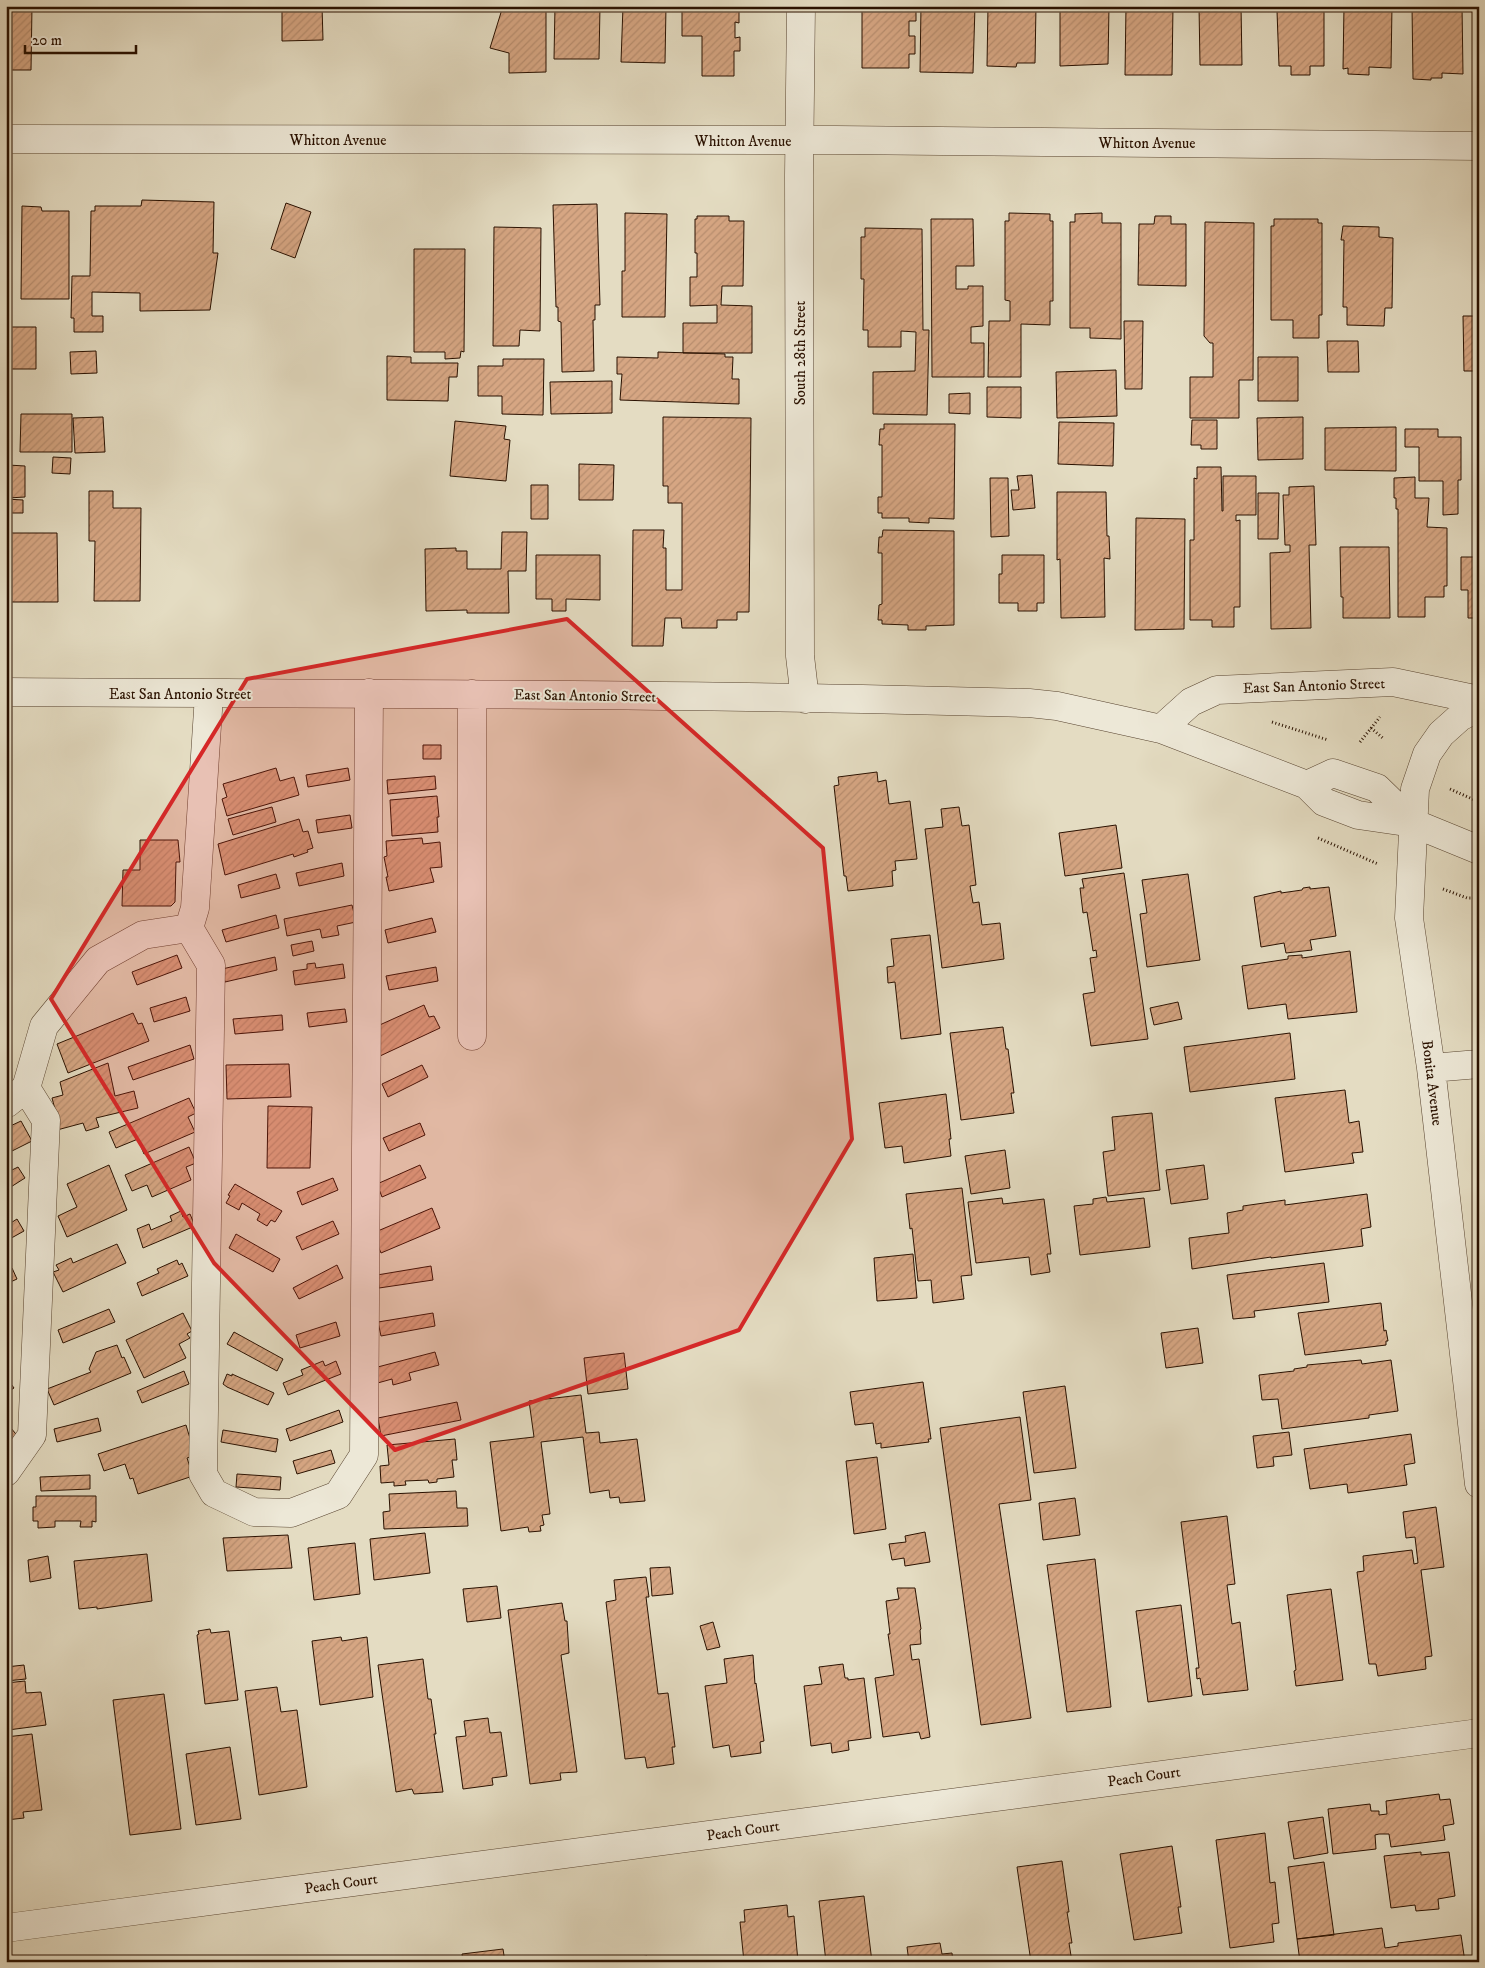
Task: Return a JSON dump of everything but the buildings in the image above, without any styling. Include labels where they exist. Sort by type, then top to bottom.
[{"type":"street","name":"South 28th Street","points":[[801,6],[800,656],[805,698]]},
{"type":"street","name":"Whitton Avenue","points":[[6,139],[800,140],[1479,146]]},
{"type":"street","name":"East San Antonio Street","points":[[1161,729],[1191,702],[1217,690],[1393,682],[1479,700]]},
{"type":"street","name":"East San Antonio Street","points":[[6,692],[208,695],[369,693],[805,698],[1029,703],[1058,706],[1161,729],[1307,785],[1324,802],[1358,815],[1413,823],[1479,850]]},
{"type":"street","points":[[208,695],[195,908],[189,928],[211,965],[203,1474],[214,1494],[254,1512],[291,1513],[338,1495],[364,1455],[369,693]]},
{"type":"street","points":[[472,694],[472,1036]]},
{"type":"street","name":"Bonita Avenue","points":[[1479,707],[1460,717],[1441,734],[1427,754],[1415,790],[1408,918],[1431,1068],[1479,1484]]},
{"type":"street","points":[[6,1472],[32,1435],[46,1120],[16,1096],[44,1026],[98,960],[143,935],[189,928]]},
{"type":"street","points":[[1431,1068],[1479,1064]]},
{"type":"street","name":"Peach Court","points":[[6,1928],[1479,1733]]},
{"type":"path","points":[[1360,742],[1382,714]]},
{"type":"path","points":[[1371,728],[1384,739]]},
{"type":"path","points":[[1457,793],[1479,802]]},
{"type":"path","points":[[1467,898],[1479,898]]},
{"type":"highlighted area","points":[[567,619],[823,848],[852,1139],[739,1330],[395,1450],[214,1263],[51,999],[247,679]]}]
